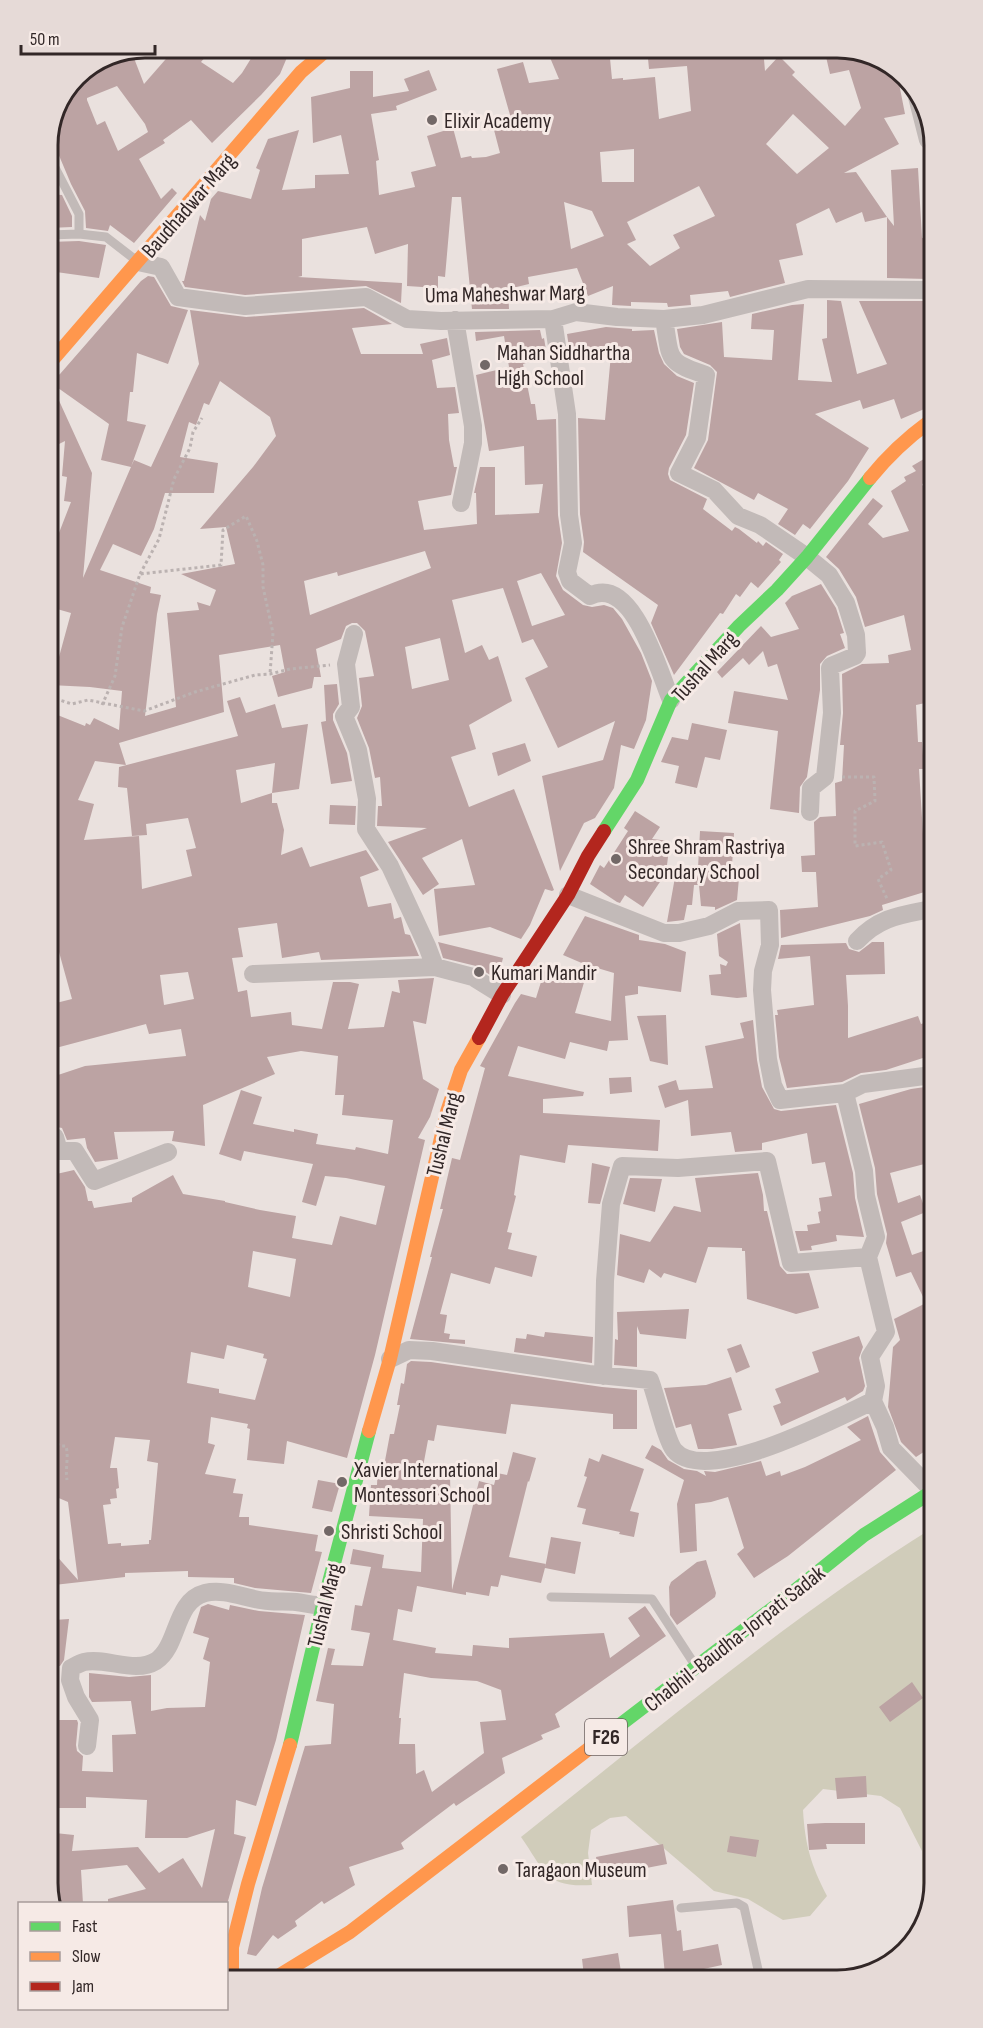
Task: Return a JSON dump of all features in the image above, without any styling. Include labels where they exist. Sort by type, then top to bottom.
[{"type":"street","name":"Baudhadwar Marg","points":[[59,352],[138,262],[308,59]]},
{"type":"street","name":"Uma Maheshwar Marg","points":[[138,262],[161,267],[178,297],[245,306],[366,297],[407,319],[553,319],[576,312],[664,319],[703,315],[808,289],[924,290]]},
{"type":"street","points":[[553,319],[567,414],[569,514],[573,543],[567,572],[570,581],[590,596],[599,591],[608,593],[624,603],[636,615],[670,700]]},
{"type":"street","points":[[664,319],[671,357],[682,367],[706,375],[697,438],[679,473],[714,490],[738,516],[760,525],[830,575],[846,603],[856,635],[857,653],[855,656],[830,668],[832,713],[825,777],[811,788],[810,812]]},
{"type":"street","points":[[455,320],[473,426],[473,442],[461,503]]},
{"type":"street","name":"Tushal Marg","points":[[232,1969],[232,1947],[248,1884],[290,1744],[323,1605],[390,1359],[447,1112],[461,1070],[502,994],[568,895],[588,856],[636,780],[670,700],[807,557],[880,465],[924,426]]},
{"type":"street","points":[[354,634],[346,664],[351,707],[344,716],[358,750],[367,799],[366,829],[390,866],[435,967]]},
{"type":"street","points":[[568,895],[664,933],[679,933],[709,926],[738,911],[769,910],[770,945],[763,971],[762,990],[768,1059],[773,1085],[780,1100],[845,1092],[863,1084],[924,1076]]},
{"type":"street","points":[[857,941],[879,922],[894,916],[924,910]]},
{"type":"street","points":[[253,974],[435,967],[473,977],[502,994]]},
{"type":"street","points":[[845,1092],[864,1171],[866,1196],[876,1237],[868,1257],[886,1332],[870,1358],[876,1386],[873,1401],[885,1427],[891,1448],[924,1482]]},
{"type":"street","points":[[59,1151],[75,1151],[93,1181],[168,1152]]},
{"type":"street","points":[[603,1376],[605,1281],[611,1204],[622,1166],[678,1168],[767,1161],[791,1263],[868,1257]]},
{"type":"street","points":[[390,1359],[409,1350],[432,1351],[603,1376],[650,1380],[675,1450],[686,1458],[709,1462],[743,1455],[793,1437],[873,1401]]},
{"type":"street","name":"Chabhil-Baudha-Jorpati Sadak","points":[[289,1969],[350,1932],[864,1535],[924,1497]]},
{"type":"street","points":[[87,1746],[90,1720],[76,1697],[70,1680],[71,1668],[84,1662],[146,1666],[157,1660],[165,1651],[185,1608],[194,1598],[206,1593],[222,1592],[267,1601],[323,1605]]},
{"type":"lane","points":[[59,175],[79,214],[79,234]]},
{"type":"lane","points":[[59,235],[106,237],[138,262]]},
{"type":"lane","points":[[551,1597],[652,1599],[696,1667]]},
{"type":"lane","points":[[681,1908],[737,1903],[744,1907],[758,1970]]},
{"type":"path","points":[[102,705],[115,676],[122,627],[140,574],[159,539],[174,479],[190,448],[193,432],[202,418]]},
{"type":"path","points":[[140,574],[221,565],[223,530],[246,516],[257,541],[262,565],[263,587],[273,633],[270,674]]},
{"type":"path","points":[[59,700],[72,704],[88,700],[102,705],[144,711],[211,687],[255,675],[346,664]]},
{"type":"path","points":[[825,777],[874,777],[875,801],[855,811],[855,846],[882,842],[891,870],[878,879],[894,916]]},
{"type":"path","points":[[59,1445],[66,1446],[69,1457],[67,1480]]},
{"type":"shaded area","points":[[924,1533],[924,1893],[922,1891],[922,1851],[900,1808],[881,1796],[823,1789],[803,1810],[810,1855],[827,1896],[810,1916],[783,1920],[748,1899],[714,1891],[626,1816],[610,1818],[591,1830],[588,1853],[592,1885],[564,1884],[548,1875],[521,1837],[723,1676],[880,1562]]},
{"type":"building","points":[[134,59],[144,84],[166,59],[204,59],[201,62],[233,83],[251,59],[286,59],[280,74],[212,143],[191,120],[163,140],[165,143],[139,159],[161,199],[172,188],[177,193],[134,243],[110,225],[108,231],[86,228],[85,211],[59,155],[59,139],[61,123],[76,92],[102,70]],"holes":[[[117,86],[145,124],[148,132],[118,151],[105,121],[97,125],[87,98]]]},
{"type":"building","points":[[551,59],[610,59],[612,79],[655,77],[659,119],[691,111],[687,66],[649,69],[648,59],[764,59],[765,71],[776,59],[782,59],[795,72],[792,75],[845,126],[861,108],[849,70],[830,74],[827,59],[855,60],[866,63],[886,73],[899,84],[905,114],[884,118],[899,144],[844,173],[856,172],[887,217],[865,222],[862,212],[836,223],[829,208],[796,224],[803,255],[779,260],[785,283],[730,297],[728,291],[690,295],[691,305],[668,307],[667,303],[631,302],[631,306],[612,305],[613,286],[588,296],[577,268],[528,277],[529,284],[508,289],[509,309],[472,309],[461,197],[452,197],[445,277],[438,276],[438,288],[407,286],[408,244],[375,254],[367,227],[302,239],[302,276],[298,277],[402,283],[401,303],[366,286],[245,295],[185,287],[182,281],[184,281],[200,215],[205,221],[211,199],[218,191],[251,199],[260,170],[256,168],[268,139],[299,130],[282,190],[315,188],[315,175],[349,174],[341,135],[313,143],[311,97],[350,88],[350,71],[373,71],[373,97],[409,91],[404,79],[429,70],[437,90],[396,106],[397,110],[371,114],[379,160],[376,161],[379,195],[415,187],[411,172],[436,166],[427,136],[453,128],[461,158],[486,157],[500,153],[494,130],[508,126],[507,124],[512,122],[497,69],[523,62],[529,83],[559,79]],"holes":[[[793,114],[829,148],[797,174],[766,144]],[[634,149],[634,182],[602,182],[600,152]],[[699,186],[715,216],[673,235],[680,248],[650,266],[627,244],[636,240],[627,222]],[[564,202],[592,211],[604,236],[571,249]]]},
{"type":"building","points":[[918,168],[922,238],[924,238],[924,279],[887,278],[887,217],[894,226],[891,170]]},
{"type":"building","points":[[59,195],[62,195],[72,216],[72,227],[59,228]]},
{"type":"building","points":[[79,241],[106,245],[99,278],[59,272],[59,242]]},
{"type":"building","points":[[148,276],[154,277],[171,306],[188,310],[168,364],[137,353],[127,421],[146,425],[131,467],[101,460],[109,424],[59,389],[59,375],[141,281]]},
{"type":"building","points":[[827,300],[841,301],[857,374],[887,364],[859,301],[924,301],[924,409],[901,419],[894,399],[863,409],[860,400],[815,414],[869,448],[848,481],[810,529],[803,524],[795,535],[778,524],[788,509],[758,493],[754,500],[694,468],[708,440],[717,372],[710,365],[684,354],[680,347],[677,329],[722,322],[724,357],[772,360],[774,330],[751,329],[752,314],[804,304],[798,380],[832,382],[822,339],[827,338]]},
{"type":"building","points":[[364,308],[392,324],[352,328],[361,354],[423,354],[420,344],[447,338],[450,355],[432,360],[437,388],[455,387],[459,413],[448,414],[449,440],[454,467],[457,467],[451,495],[418,501],[424,530],[477,524],[476,493],[474,493],[480,467],[495,467],[495,515],[539,513],[543,484],[525,485],[524,446],[489,451],[476,375],[509,367],[504,336],[476,341],[475,332],[540,330],[547,356],[523,364],[531,404],[535,404],[537,420],[556,419],[558,515],[562,543],[556,576],[563,590],[583,605],[592,607],[604,605],[613,608],[622,619],[641,653],[652,681],[646,720],[634,749],[621,745],[614,788],[595,818],[584,823],[560,871],[542,776],[603,760],[615,721],[558,748],[525,678],[548,667],[533,639],[522,643],[503,588],[452,600],[465,653],[482,645],[489,660],[498,656],[512,701],[469,725],[476,749],[451,757],[469,807],[514,789],[554,890],[545,889],[530,925],[521,939],[490,927],[439,936],[434,889],[475,885],[462,839],[422,858],[439,884],[423,895],[388,842],[427,828],[377,826],[378,806],[382,806],[380,777],[375,778],[369,748],[357,718],[362,706],[359,678],[374,676],[365,631],[357,623],[346,626],[341,639],[316,649],[321,677],[314,677],[312,688],[278,697],[272,676],[285,672],[280,645],[219,655],[224,712],[119,743],[126,765],[95,761],[78,800],[94,804],[84,840],[139,836],[142,889],[192,876],[186,850],[196,848],[188,818],[146,824],[147,835],[132,836],[127,788],[118,787],[119,767],[238,736],[227,701],[240,697],[246,713],[275,704],[282,728],[308,724],[299,789],[272,793],[272,803],[277,803],[284,830],[281,855],[302,847],[310,867],[366,850],[379,870],[360,877],[368,907],[391,903],[394,919],[401,917],[405,934],[410,935],[419,956],[321,960],[319,952],[282,958],[277,923],[238,928],[243,957],[232,958],[238,992],[247,990],[251,1017],[291,1012],[292,1025],[322,1029],[333,982],[350,982],[359,984],[348,1029],[384,1027],[392,991],[400,993],[398,980],[434,978],[426,1024],[413,1021],[423,1079],[439,1089],[430,1117],[418,1138],[425,1140],[375,1355],[347,1458],[287,1441],[284,1464],[247,1460],[250,1429],[247,1428],[248,1424],[211,1417],[208,1443],[215,1445],[205,1474],[236,1479],[233,1493],[243,1494],[239,1517],[249,1517],[249,1525],[318,1535],[315,1551],[322,1552],[311,1593],[255,1588],[234,1583],[234,1578],[188,1577],[188,1571],[125,1573],[125,1577],[59,1584],[59,1559],[78,1580],[68,1502],[59,1498],[59,1173],[74,1170],[85,1187],[88,1201],[92,1201],[94,1208],[132,1202],[132,1198],[173,1175],[183,1194],[296,1216],[292,1238],[332,1245],[340,1216],[376,1225],[385,1186],[325,1176],[316,1206],[302,1202],[313,1164],[244,1151],[241,1161],[219,1154],[241,1090],[262,1097],[253,1124],[318,1134],[316,1144],[355,1150],[356,1147],[388,1154],[393,1120],[342,1115],[344,1095],[335,1095],[338,1056],[301,1051],[267,1057],[275,1074],[203,1105],[205,1146],[172,1141],[174,1131],[114,1132],[118,1159],[95,1162],[87,1148],[85,1138],[67,1140],[62,1128],[59,1127],[59,1075],[85,1066],[186,1056],[181,1029],[149,1034],[146,1024],[59,1047],[59,1002],[72,999],[59,952],[59,716],[85,726],[86,723],[90,725],[94,718],[119,730],[122,691],[59,685],[59,657],[71,613],[59,610],[59,533],[71,502],[64,501],[67,477],[62,476],[65,441],[59,444],[59,401],[92,473],[83,578],[134,460],[151,467],[199,364],[190,310],[246,317]],"holes":[[[220,381],[270,417],[276,436],[253,467],[200,529],[226,527],[235,564],[181,574],[216,590],[210,606],[197,602],[199,610],[167,613],[176,707],[145,716],[161,595],[150,593],[151,587],[100,570],[113,544],[141,556],[154,529],[165,493],[214,493],[218,463],[180,457],[189,422],[196,425],[204,403],[209,405]],[[425,551],[431,568],[310,615],[304,581],[337,572],[338,576]],[[541,573],[565,615],[532,626],[517,581]],[[440,638],[449,680],[412,689],[405,647]],[[275,763],[272,793],[241,803],[236,770]],[[188,972],[194,999],[164,1005],[160,975]],[[253,1251],[296,1259],[290,1297],[248,1287]],[[227,1345],[264,1354],[263,1358],[267,1359],[255,1400],[219,1393],[219,1389],[187,1383],[191,1352],[224,1359]],[[115,1437],[150,1440],[147,1461],[158,1463],[149,1544],[121,1546],[121,1543],[108,1544],[103,1505],[111,1504],[110,1499],[117,1498],[116,1489],[119,1488],[117,1468],[110,1468]]]},
{"type":"building","points":[[606,327],[632,329],[632,331],[654,330],[664,364],[677,376],[694,383],[686,435],[669,468],[670,480],[707,499],[703,509],[732,531],[735,527],[757,543],[758,541],[763,546],[766,542],[783,554],[779,560],[781,562],[758,588],[751,582],[740,597],[736,594],[723,614],[720,613],[674,675],[651,623],[658,605],[583,552],[578,418],[605,420],[611,354],[571,361],[567,334]]},
{"type":"building","points":[[924,459],[924,483],[922,484],[924,488],[924,703],[916,705],[918,742],[922,742],[924,769],[919,769],[924,834],[924,892],[882,905],[883,910],[870,916],[781,938],[780,910],[818,907],[816,872],[802,872],[801,856],[815,855],[814,822],[820,817],[836,816],[835,783],[842,781],[844,745],[840,745],[843,713],[842,674],[862,664],[889,663],[888,655],[911,650],[904,615],[865,627],[856,597],[839,569],[826,557],[873,498],[883,506],[868,524],[883,538],[909,531],[891,491],[906,481],[904,477],[916,471],[912,466]]},
{"type":"building","points":[[821,584],[836,608],[844,633],[840,634],[845,648],[827,656],[820,664],[820,690],[807,777],[800,787],[799,813],[770,809],[778,731],[728,723],[734,691],[788,700],[777,664],[768,667],[763,651],[749,665],[743,658],[722,678],[717,672],[761,626],[771,637],[799,629],[785,603],[792,596]]},
{"type":"building","points":[[337,684],[339,704],[333,714],[333,720],[347,753],[352,781],[331,784],[321,722],[326,721],[324,685]]},
{"type":"building","points":[[692,723],[727,730],[720,760],[705,757],[697,788],[675,783],[679,766],[661,762],[672,737],[688,740]]},
{"type":"building","points":[[525,743],[531,761],[498,776],[492,753]]},
{"type":"building","points":[[330,805],[356,806],[355,825],[329,824]]},
{"type":"building","points":[[635,811],[660,827],[652,839],[670,841],[666,873],[643,907],[625,895],[620,903],[617,902],[590,884],[600,865],[604,868],[628,831],[624,828]]},
{"type":"building","points":[[700,831],[734,833],[732,866],[740,867],[737,900],[715,910],[715,907],[701,906],[699,885],[694,885],[692,905],[687,905],[684,920],[667,922],[677,866],[698,868]]},
{"type":"building","points":[[585,916],[639,935],[639,940],[665,944],[686,952],[681,992],[638,986],[638,994],[625,996],[628,1040],[609,1041],[607,1051],[570,1042],[565,1059],[518,1046],[508,1076],[584,1092],[583,1096],[543,1099],[543,1113],[660,1120],[658,1151],[568,1145],[565,1163],[520,1155],[514,1195],[516,1196],[507,1232],[512,1233],[508,1249],[537,1256],[532,1277],[495,1267],[490,1284],[451,1273],[440,1314],[447,1315],[444,1333],[450,1334],[449,1339],[465,1340],[465,1344],[410,1339],[432,1257],[430,1257],[443,1209],[440,1209],[452,1158],[460,1160],[485,1068],[480,1066],[515,1003],[521,994],[536,998],[545,969],[585,979],[575,1013],[611,1021],[614,973],[563,955]]},
{"type":"building","points":[[740,923],[747,997],[711,995],[709,975],[721,974],[720,964],[726,966],[728,962],[719,956],[717,934]]},
{"type":"building","points":[[438,942],[503,958],[500,970],[495,978],[476,966],[443,958]]},
{"type":"building","points":[[872,942],[884,942],[885,974],[846,975],[848,1038],[918,1016],[921,1024],[924,1023],[924,1058],[886,1070],[861,1073],[842,1082],[787,1088],[779,1057],[775,1015],[778,1015],[777,1010],[814,1005],[810,956],[778,959],[781,945],[846,943],[849,949],[859,952]]},
{"type":"building","points":[[666,1015],[668,1065],[650,1061],[637,1016]]},
{"type":"building","points":[[753,1020],[762,1087],[774,1109],[781,1111],[836,1105],[853,1173],[855,1198],[864,1237],[836,1235],[837,1241],[811,1246],[812,1250],[800,1251],[795,1231],[808,1231],[807,1225],[820,1223],[819,1198],[832,1196],[825,1162],[812,1164],[807,1133],[762,1143],[762,1150],[735,1152],[731,1132],[691,1136],[688,1100],[665,1108],[658,1086],[676,1080],[679,1090],[713,1088],[705,1046],[744,1038],[740,1023]]},
{"type":"building","points":[[631,1077],[632,1092],[610,1094],[609,1078]]},
{"type":"building","points":[[924,1087],[924,1164],[890,1173],[898,1203],[920,1195],[924,1206],[924,1213],[901,1222],[912,1255],[924,1251],[924,1299],[911,1272],[896,1277],[886,1243],[887,1234],[877,1194],[875,1168],[859,1104]]},
{"type":"building","points":[[592,1163],[610,1167],[600,1204],[588,1203]]},
{"type":"building","points":[[758,1173],[764,1211],[767,1211],[780,1266],[787,1274],[809,1273],[819,1308],[796,1314],[747,1299],[745,1251],[742,1251],[742,1248],[708,1247],[696,1283],[664,1273],[661,1278],[649,1269],[644,1283],[617,1275],[620,1234],[650,1242],[674,1206],[701,1212],[695,1178]]},
{"type":"building","points":[[630,1178],[662,1179],[655,1212],[623,1204]]},
{"type":"building","points":[[924,1304],[924,1452],[916,1457],[901,1442],[888,1407],[893,1347],[900,1340],[894,1319]]},
{"type":"building","points":[[689,1309],[686,1339],[640,1334],[637,1326],[637,1367],[614,1365],[615,1339],[618,1340],[617,1312]]},
{"type":"building","points":[[545,1332],[593,1337],[592,1363],[514,1352],[516,1338],[526,1339],[527,1334],[544,1337]]},
{"type":"building","points":[[859,1336],[863,1347],[859,1358],[865,1386],[863,1391],[847,1401],[845,1397],[781,1426],[773,1406],[781,1403],[775,1389],[819,1372],[812,1352]]},
{"type":"building","points":[[741,1344],[750,1367],[736,1373],[727,1349]]},
{"type":"building","points":[[411,1361],[431,1362],[637,1390],[637,1429],[613,1429],[613,1414],[511,1404],[506,1434],[437,1425],[434,1441],[428,1440],[422,1472],[450,1472],[452,1590],[479,1481],[494,1485],[497,1473],[507,1475],[513,1452],[536,1458],[509,1557],[546,1564],[541,1583],[501,1575],[498,1587],[491,1586],[489,1596],[466,1592],[466,1595],[417,1586],[412,1612],[398,1609],[393,1640],[436,1648],[435,1653],[472,1656],[473,1645],[509,1648],[509,1638],[604,1633],[610,1658],[640,1636],[628,1618],[645,1606],[666,1636],[555,1714],[560,1727],[541,1735],[543,1739],[502,1758],[505,1773],[456,1806],[454,1803],[401,1843],[404,1849],[349,1867],[355,1885],[324,1904],[322,1901],[295,1921],[297,1926],[278,1939],[273,1935],[256,1956],[247,1954],[262,1888],[305,1746],[331,1744],[334,1704],[316,1701],[328,1648],[335,1649],[331,1665],[363,1666],[370,1633],[351,1630],[355,1605],[362,1606],[371,1567],[350,1564],[353,1549],[384,1555],[382,1568],[421,1572],[423,1519],[369,1516],[371,1485],[377,1485],[378,1465],[384,1466],[390,1434],[394,1434],[400,1405],[397,1405],[401,1383],[404,1384],[407,1364]],"holes":[[[404,1673],[431,1678],[477,1681],[501,1690],[506,1720],[480,1722],[484,1753],[432,1792],[424,1770],[416,1774],[415,1744],[399,1744],[401,1718],[399,1718]]]},
{"type":"building","points":[[731,1377],[742,1410],[728,1414],[737,1445],[698,1449],[691,1424],[676,1428],[664,1388],[706,1385]]},
{"type":"building","points":[[868,1416],[880,1452],[896,1470],[788,1556],[754,1578],[737,1554],[744,1548],[728,1497],[695,1504],[697,1551],[680,1553],[677,1504],[684,1480],[645,1458],[652,1445],[661,1450],[668,1460],[684,1469],[697,1471],[706,1476],[704,1471],[715,1472],[761,1461],[766,1476],[780,1471],[781,1476],[861,1440],[847,1427]]},
{"type":"building","points":[[602,1454],[644,1469],[630,1511],[639,1513],[634,1537],[582,1524],[586,1509],[577,1507],[587,1477],[584,1476],[589,1458],[599,1462]]},
{"type":"building","points":[[318,1480],[340,1484],[332,1512],[312,1508]]},
{"type":"building","points":[[551,1537],[581,1542],[575,1574],[545,1568]]},
{"type":"building","points":[[706,1560],[716,1593],[715,1597],[677,1625],[670,1615],[669,1587],[671,1582],[697,1562]]},
{"type":"building","points":[[208,1604],[229,1610],[230,1605],[259,1611],[305,1615],[276,1740],[256,1806],[236,1800],[234,1834],[246,1837],[228,1902],[108,1902],[108,1899],[146,1889],[127,1865],[81,1870],[83,1902],[61,1902],[59,1833],[74,1835],[72,1851],[138,1847],[159,1873],[183,1858],[202,1888],[215,1829],[187,1838],[145,1838],[147,1800],[86,1797],[86,1808],[59,1808],[59,1720],[77,1720],[76,1745],[77,1751],[83,1756],[82,1771],[113,1772],[112,1735],[136,1734],[131,1701],[92,1702],[89,1697],[89,1673],[129,1677],[151,1675],[151,1711],[167,1708],[205,1707],[210,1662],[203,1659],[209,1638],[193,1633],[201,1607]]},
{"type":"building","points":[[69,1619],[64,1660],[60,1666],[59,1666],[59,1620]]},
{"type":"building","points":[[912,1682],[923,1698],[890,1722],[879,1707]]},
{"type":"building","points":[[866,1776],[867,1797],[837,1799],[835,1778]]},
{"type":"building","points":[[865,1823],[865,1844],[826,1844],[827,1849],[809,1850],[807,1824]]},
{"type":"building","points":[[730,1836],[759,1840],[756,1857],[727,1852]]},
{"type":"building","points":[[663,1844],[667,1864],[600,1877],[596,1857]]},
{"type":"building","points":[[673,1900],[677,1931],[681,1930],[683,1951],[718,1944],[722,1965],[700,1970],[664,1970],[661,1934],[629,1937],[627,1906]]},
{"type":"building","points":[[618,1953],[621,1970],[583,1970],[582,1959]]},
{"type":"traffic: fast","points":[[604,831],[637,780],[671,700],[807,557],[870,478]]},
{"type":"traffic: fast","points":[[290,1745],[323,1605],[369,1431]]},
{"type":"traffic: fast","points":[[595,1744],[777,1605],[864,1535],[924,1497]]},
{"type":"traffic: slow","points":[[59,352],[301,72],[316,59]]},
{"type":"traffic: slow","points":[[870,478],[898,448],[924,426]]},
{"type":"traffic: slow","points":[[369,1431],[390,1359],[447,1112],[461,1070],[479,1038]]},
{"type":"traffic: slow","points":[[289,1969],[350,1932],[595,1744]]},
{"type":"traffic: slow","points":[[232,1969],[232,1947],[248,1884],[290,1745]]},
{"type":"traffic: jam","points":[[479,1038],[502,995],[568,895],[604,831]]},
{"type":"place","name":"Elixir Academy","points":[[432,120]]},
{"type":"place","name":"Mahan Siddhartha High School","points":[[485,365]]},
{"type":"place","name":"Shree Shram Rastriya Secondary School","points":[[616,859]]},
{"type":"place","name":"Kumari Mandir","points":[[479,972]]},
{"type":"place","name":"Xavier International Montessori School","points":[[342,1482]]},
{"type":"place","name":"Shristi School","points":[[329,1531]]},
{"type":"place","name":"Taragaon Museum","points":[[503,1869]]}]
